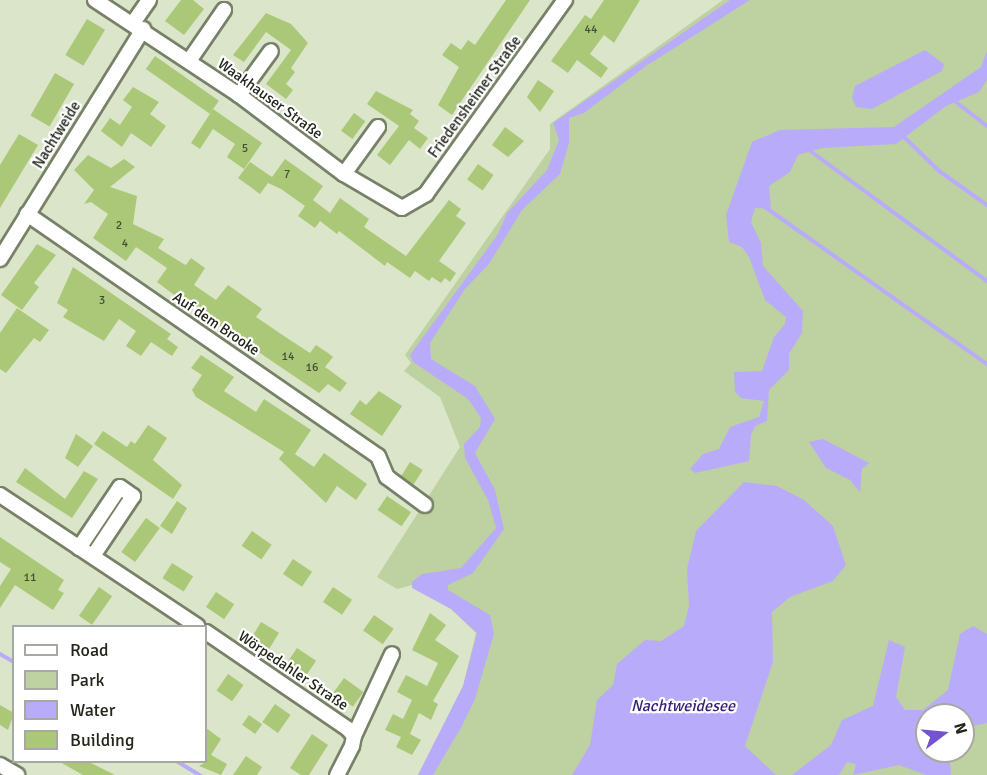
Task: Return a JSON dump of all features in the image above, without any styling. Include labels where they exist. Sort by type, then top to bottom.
[{"type":"street","name":"Waakhauser Straße","points":[[95,0],[116,11],[189,61],[344,174],[393,206],[407,207]]},
{"type":"street","name":"Nachtweide","points":[[0,259],[138,26],[149,0]]},
{"type":"street","name":"Friedensheimer Straße","points":[[407,207],[426,194],[565,0]]},
{"type":"street","points":[[189,61],[224,10]]},
{"type":"street","points":[[239,96],[271,51]]},
{"type":"street","points":[[344,174],[378,127]]},
{"type":"street","name":"Auf dem Brooke","points":[[27,214],[378,456],[387,477],[425,505]]},
{"type":"street","points":[[80,548],[120,487],[133,496],[93,556]]},
{"type":"street","points":[[0,495],[194,625]]},
{"type":"street","name":"Wörpedahler Straße","points":[[207,633],[354,736]]},
{"type":"street","points":[[337,775],[392,654]]},
{"type":"street","points":[[0,765],[17,775]]},
{"type":"green space","points":[[723,0],[987,0],[987,775],[418,775],[463,686],[476,633],[451,609],[412,585],[397,589],[377,577],[460,447],[440,397],[404,371],[411,363],[405,355],[550,149],[550,124]]},
{"type":"water","points":[[730,0],[750,0],[646,66],[584,113],[569,118],[569,143],[560,174],[522,210],[489,264],[465,289],[430,343],[431,359],[475,386],[495,419],[475,453],[495,490],[504,529],[473,573],[448,585],[448,590],[490,615],[494,634],[475,699],[462,726],[433,775],[418,775],[463,686],[477,633],[451,609],[412,588],[412,582],[422,574],[461,568],[496,528],[488,500],[465,458],[464,444],[480,427],[481,418],[468,399],[413,362],[410,355],[498,234],[507,213],[547,170],[559,140],[553,123]]},
{"type":"water","points":[[925,50],[944,64],[942,71],[872,109],[856,107],[852,98],[855,86]]},
{"type":"water","points":[[987,51],[987,80],[979,92],[946,106],[896,144],[822,148],[798,155],[790,172],[769,186],[771,209],[755,208],[751,222],[761,243],[763,266],[803,311],[802,333],[789,354],[789,370],[769,390],[767,421],[755,426],[751,435],[749,461],[695,473],[690,469],[703,454],[719,449],[730,427],[759,417],[764,401],[741,398],[735,392],[734,372],[762,371],[774,337],[785,324],[786,317],[765,300],[749,257],[742,247],[729,242],[726,215],[752,142],[780,130],[894,127],[981,67]]},
{"type":"water","points":[[823,439],[869,463],[862,469],[860,492],[850,480],[826,468],[809,442]]},
{"type":"water","name":"Nachtweidesee","points":[[744,482],[777,486],[804,500],[833,526],[846,565],[833,581],[790,597],[772,612],[773,662],[745,746],[776,775],[572,775],[590,745],[597,700],[613,685],[617,664],[645,640],[661,641],[684,626],[689,606],[687,569],[696,531]]},
{"type":"water","points":[[973,626],[987,634],[987,723],[975,726],[975,703],[932,703],[948,690],[960,634]]},
{"type":"water","points":[[889,640],[905,647],[896,697],[905,710],[915,710],[915,763],[950,763],[951,775],[926,775],[899,765],[853,775],[856,764],[847,762],[839,775],[792,775],[831,745],[842,720],[873,706]]},
{"type":"building","points":[[181,0],[193,0],[204,9],[184,35],[165,21]]},
{"type":"building","points":[[506,0],[530,0],[452,115],[438,105],[459,67],[442,55],[451,43],[461,50],[468,40],[475,45]]},
{"type":"building","points":[[604,0],[640,0],[614,43],[604,35],[590,54],[608,68],[601,78],[577,60],[568,73],[551,61],[585,15],[591,19]]},
{"type":"building","points":[[266,13],[291,24],[308,43],[291,68],[295,72],[286,84],[293,90],[286,99],[266,84],[291,50],[266,32],[244,62],[233,55]]},
{"type":"building","points":[[87,19],[105,30],[83,66],[65,55]]},
{"type":"building","points":[[155,56],[219,101],[210,114],[146,69]]},
{"type":"building","points":[[55,73],[74,84],[50,126],[30,115]]},
{"type":"building","points":[[538,80],[554,91],[540,112],[527,97]]},
{"type":"building","points":[[133,87],[159,102],[150,114],[166,126],[151,147],[131,133],[122,147],[101,131],[110,118],[120,125],[132,107],[123,100]]},
{"type":"building","points":[[376,91],[413,110],[410,114],[419,121],[414,128],[428,138],[420,149],[409,140],[390,165],[377,155],[399,126],[367,104]]},
{"type":"building","points":[[213,109],[262,143],[244,169],[227,157],[235,144],[213,129],[200,149],[191,143]]},
{"type":"building","points":[[354,113],[365,121],[352,139],[341,131]]},
{"type":"building","points":[[505,127],[524,141],[508,157],[492,145]]},
{"type":"building","points":[[19,134],[38,145],[0,208],[0,165]]},
{"type":"building","points":[[88,155],[111,168],[124,159],[135,167],[110,187],[137,196],[133,224],[164,239],[158,248],[182,263],[186,265],[191,258],[205,268],[194,285],[216,300],[228,285],[262,309],[256,317],[310,353],[316,345],[333,357],[325,367],[347,383],[340,392],[328,384],[319,393],[177,297],[157,282],[167,268],[136,247],[126,261],[93,238],[108,214],[91,202],[84,204],[94,190],[74,170]]},
{"type":"building","points":[[285,159],[323,186],[313,200],[330,213],[340,198],[369,219],[364,227],[406,256],[449,200],[461,209],[456,216],[466,223],[439,261],[456,273],[450,282],[445,278],[441,283],[432,277],[429,281],[415,271],[410,278],[387,262],[385,266],[339,231],[337,234],[320,221],[315,228],[298,216],[305,206],[281,189],[268,183],[260,194],[238,178],[250,162],[272,177]]},
{"type":"building","points":[[478,164],[494,175],[483,190],[467,180]]},
{"type":"building","points":[[37,244],[56,255],[34,283],[39,287],[22,310],[1,295]]},
{"type":"building","points":[[73,267],[171,334],[167,339],[178,347],[172,356],[151,342],[141,356],[126,346],[136,331],[119,319],[104,341],[63,317],[68,310],[57,303]]},
{"type":"building","points":[[17,308],[49,330],[40,342],[34,338],[6,373],[0,369],[0,333]]},
{"type":"building","points":[[201,355],[234,377],[224,391],[256,412],[264,399],[311,430],[295,454],[314,467],[324,453],[367,484],[356,500],[337,486],[326,503],[279,459],[284,452],[196,397],[192,390],[202,375],[191,368]]},
{"type":"building","points":[[379,391],[402,406],[382,436],[350,414],[360,400],[366,405]]},
{"type":"building","points":[[148,425],[167,438],[153,460],[182,485],[173,499],[94,444],[103,431],[127,447],[131,441],[135,444]]},
{"type":"building","points":[[76,434],[93,446],[78,467],[65,458]]},
{"type":"building","points":[[410,462],[423,470],[414,484],[401,476]]},
{"type":"building","points":[[25,468],[65,499],[84,471],[98,479],[72,518],[16,482]]},
{"type":"building","points":[[387,496],[411,512],[402,526],[377,510]]},
{"type":"building","points":[[177,501],[187,508],[172,534],[160,526]]},
{"type":"building","points":[[146,518],[160,528],[135,562],[121,552]]},
{"type":"building","points":[[252,531],[272,545],[261,560],[242,546]]},
{"type":"building","points":[[0,537],[64,580],[58,590],[64,593],[53,610],[15,585],[0,608],[0,586],[11,569],[0,562]]},
{"type":"building","points":[[293,559],[312,572],[302,587],[283,574]]},
{"type":"building","points":[[172,563],[193,576],[184,592],[162,578]]},
{"type":"building","points":[[99,587],[112,596],[92,625],[79,616]]},
{"type":"building","points":[[333,587],[352,600],[342,615],[323,602]]},
{"type":"building","points":[[216,592],[234,604],[224,619],[206,607]]},
{"type":"building","points":[[430,613],[446,625],[435,640],[459,656],[433,701],[438,704],[431,720],[419,713],[410,734],[421,740],[412,755],[396,747],[401,737],[385,730],[393,714],[403,719],[412,700],[397,692],[406,675],[427,686],[438,663],[412,650]]},
{"type":"building","points":[[374,615],[394,629],[383,644],[363,631]]},
{"type":"building","points":[[261,622],[279,633],[269,649],[251,638]]},
{"type":"building","points":[[297,648],[316,661],[307,675],[287,662]]},
{"type":"building","points":[[228,674],[244,685],[232,701],[217,690]]},
{"type":"building","points":[[344,678],[363,692],[353,707],[333,693]]},
{"type":"building","points":[[275,704],[291,715],[278,733],[262,722]]},
{"type":"building","points":[[0,705],[12,712],[12,719],[8,730],[0,725]]},
{"type":"building","points":[[249,715],[262,724],[255,734],[242,725]]},
{"type":"building","points":[[207,729],[221,739],[211,755],[227,764],[221,775],[199,766],[207,763]]},
{"type":"building","points":[[312,734],[328,745],[309,775],[301,775],[290,768]]},
{"type":"building","points":[[246,756],[262,767],[257,775],[233,775]]},
{"type":"building","points":[[62,763],[91,763],[115,775],[83,775]]},
{"type":"waterway","points":[[952,99],[987,126]]},
{"type":"waterway","points":[[902,135],[939,171],[987,205]]},
{"type":"waterway","points":[[809,150],[987,281]]},
{"type":"waterway","points":[[765,207],[987,364]]},
{"type":"waterway","points":[[0,654],[12,661]]},
{"type":"waterway","points":[[180,763],[200,775]]}]
